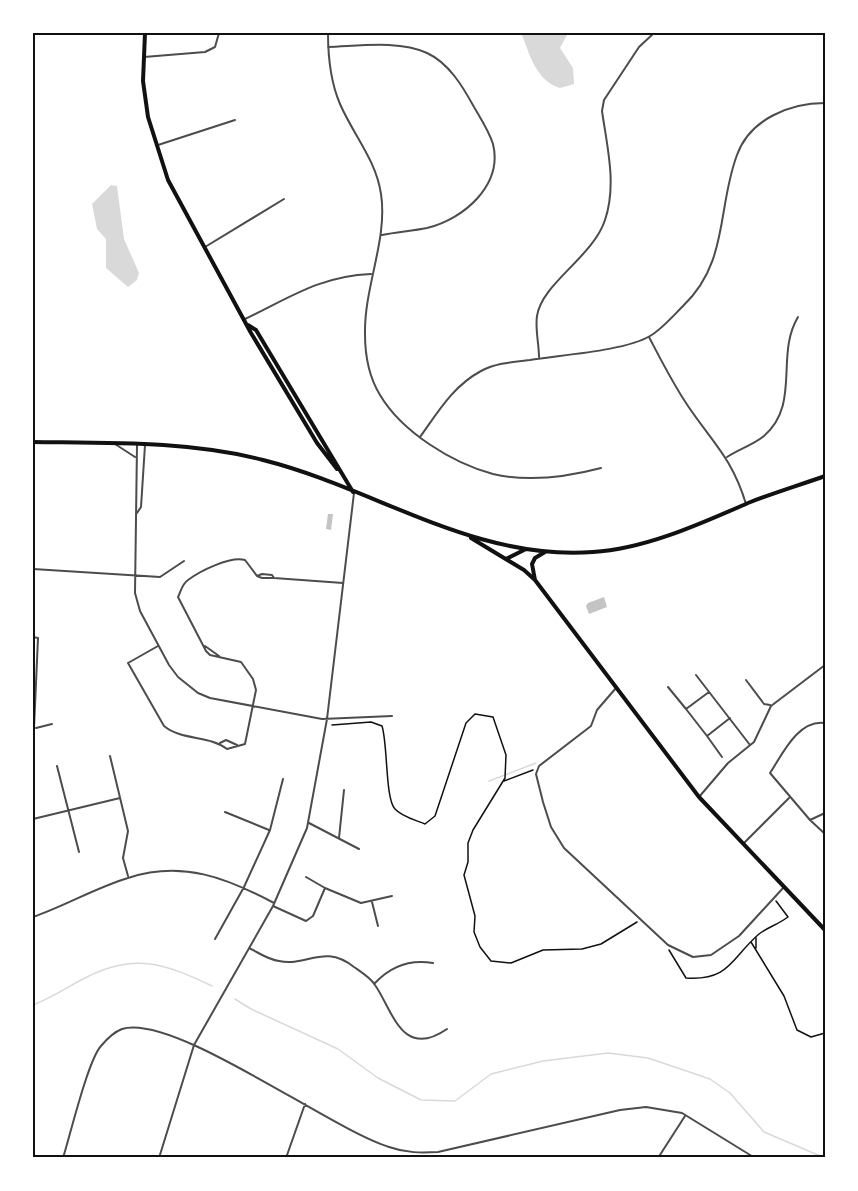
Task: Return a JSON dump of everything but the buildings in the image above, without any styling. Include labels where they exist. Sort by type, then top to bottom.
[{"type":"main road","points":[[145,33],[145,100],[155,146],[178,201],[248,325],[256,330],[337,469],[354,493]]},
{"type":"main road","points":[[33,442],[201,449],[264,460],[465,536],[506,559],[535,580],[699,797],[825,930]]},
{"type":"main road","points":[[465,536],[546,552],[594,552],[618,549],[712,519],[746,504],[825,476]]},
{"type":"main road","points":[[506,559],[518,551],[527,549]]},
{"type":"main road","points":[[535,580],[532,564],[536,558],[546,552]]},
{"type":"street","points":[[144,57],[205,52],[215,47],[219,33]]},
{"type":"street","points":[[328,33],[335,89],[341,106],[375,166],[379,181],[383,215],[381,235],[371,274],[365,336],[373,380],[391,410],[420,437],[455,458],[493,473],[546,477],[601,468]]},
{"type":"street","points":[[540,358],[537,317],[540,307],[554,286],[588,250],[606,220],[611,175],[602,111],[604,100],[639,47],[654,33]]},
{"type":"street","points":[[328,47],[398,46],[430,54],[442,62],[457,80],[493,144],[495,165],[492,175],[484,190],[458,216],[428,228],[381,235]]},
{"type":"street","points":[[215,47],[218,50]]},
{"type":"street","points":[[420,437],[445,401],[470,378],[500,364],[596,351],[649,337],[686,304],[708,273],[721,235],[737,154],[747,137],[758,125],[792,106],[825,103]]},
{"type":"street","points":[[155,146],[235,120]]},
{"type":"street","points":[[204,247],[284,200]]},
{"type":"street","points":[[245,319],[288,295],[338,276],[371,274]]},
{"type":"street","points":[[727,457],[763,437],[780,416],[786,391],[789,334],[798,317]]},
{"type":"street","points":[[649,337],[685,402],[727,457],[739,480],[746,504]]},
{"type":"street","points":[[115,444],[136,459]]},
{"type":"street","points":[[136,445],[134,507],[137,513],[134,575],[140,611],[158,646],[178,677],[198,693],[210,698],[252,706],[327,719],[392,716]]},
{"type":"street","points":[[137,513],[141,507],[145,445]]},
{"type":"street","points":[[159,1158],[194,1045],[274,904],[309,823],[327,719],[354,493]]},
{"type":"street","points":[[158,646],[128,663],[164,726],[180,735],[220,743],[227,748],[245,744],[256,690],[253,679],[241,662],[210,655],[178,597],[182,585],[189,579],[238,558],[245,560],[257,576],[343,583]]},
{"type":"street","points":[[33,569],[160,577],[184,561]]},
{"type":"street","points":[[33,638],[38,638],[34,728],[52,724]]},
{"type":"street","points":[[205,646],[219,656]]},
{"type":"street","points":[[699,797],[728,763],[750,745],[762,729],[771,706],[825,664]]},
{"type":"street","points":[[696,675],[750,745]]},
{"type":"street","points":[[746,680],[764,704],[771,706]]},
{"type":"street","points":[[668,687],[722,757]]},
{"type":"street","points":[[616,688],[597,710],[591,726],[539,766],[537,774],[543,802],[551,827],[564,848],[668,945],[693,957],[711,955],[739,936],[784,887]]},
{"type":"street","points":[[686,709],[709,692]]},
{"type":"street","points":[[707,735],[730,718]]},
{"type":"street","points":[[825,723],[819,722],[798,733],[770,773],[789,798],[825,834]]},
{"type":"street","points":[[220,743],[226,740],[237,746]]},
{"type":"street","points":[[110,756],[128,831],[123,858],[128,878]]},
{"type":"street","points":[[57,766],[79,852]]},
{"type":"street","points":[[215,939],[244,887],[270,830],[283,778]]},
{"type":"street","points":[[339,839],[344,790]]},
{"type":"street","points":[[33,819],[120,798]]},
{"type":"street","points":[[743,844],[789,798]]},
{"type":"street","points":[[225,812],[270,830]]},
{"type":"street","points":[[810,820],[825,813]]},
{"type":"street","points":[[309,823],[359,849]]},
{"type":"street","points":[[33,917],[128,878],[166,870],[203,872],[244,887],[306,921],[313,916],[325,888]]},
{"type":"street","points":[[306,877],[325,888],[362,903],[392,896]]},
{"type":"street","points":[[825,885],[825,893]]},
{"type":"street","points":[[372,901],[378,926]]},
{"type":"street","points":[[249,948],[280,962],[311,957],[336,957],[345,960],[375,983],[393,1020],[404,1033],[413,1037],[425,1038],[447,1029]]},
{"type":"street","points":[[375,983],[385,972],[395,967],[424,961],[433,963]]},
{"type":"street","points":[[63,1158],[98,1049],[121,1029],[137,1028],[194,1045],[387,1147],[414,1153],[478,1144],[620,1110],[657,1107],[685,1116],[755,1158]]},
{"type":"street","points":[[286,1158],[305,1104]]},
{"type":"street","points":[[658,1158],[685,1116]]},
{"type":"path","points":[[332,725],[371,722],[382,726],[387,741],[387,775],[393,807],[425,824],[435,816],[466,723],[475,714],[493,717],[506,755],[505,774],[473,830],[468,843],[468,862],[464,875],[475,916],[474,932],[480,946],[491,961],[511,963],[543,950],[591,946],[618,935],[640,921]]},
{"type":"path","points":[[504,779],[523,775],[539,766]]},
{"type":"path","points":[[668,949],[686,978],[699,979],[730,967],[751,941],[788,917],[774,898]]},
{"type":"path","points":[[756,937],[756,949]]},
{"type":"path","points":[[751,941],[784,996],[797,1030],[811,1037],[825,1033]]},
{"type":"shaded area","points":[[521,33],[568,33],[560,48],[573,68],[574,84],[560,88],[545,79],[534,65]]},
{"type":"shaded area","points":[[111,185],[117,186],[124,239],[139,273],[137,280],[128,287],[106,268],[106,239],[97,229],[92,204]]},
{"type":"waterway","points":[[489,781],[536,763]]},
{"type":"waterway","points":[[33,1005],[101,971],[133,963],[179,971],[212,986]]},
{"type":"waterway","points":[[235,999],[251,1009],[338,1049],[378,1078],[421,1100],[455,1101],[491,1074],[543,1061],[608,1053],[648,1058],[710,1079],[730,1093],[764,1132],[825,1158]]}]
